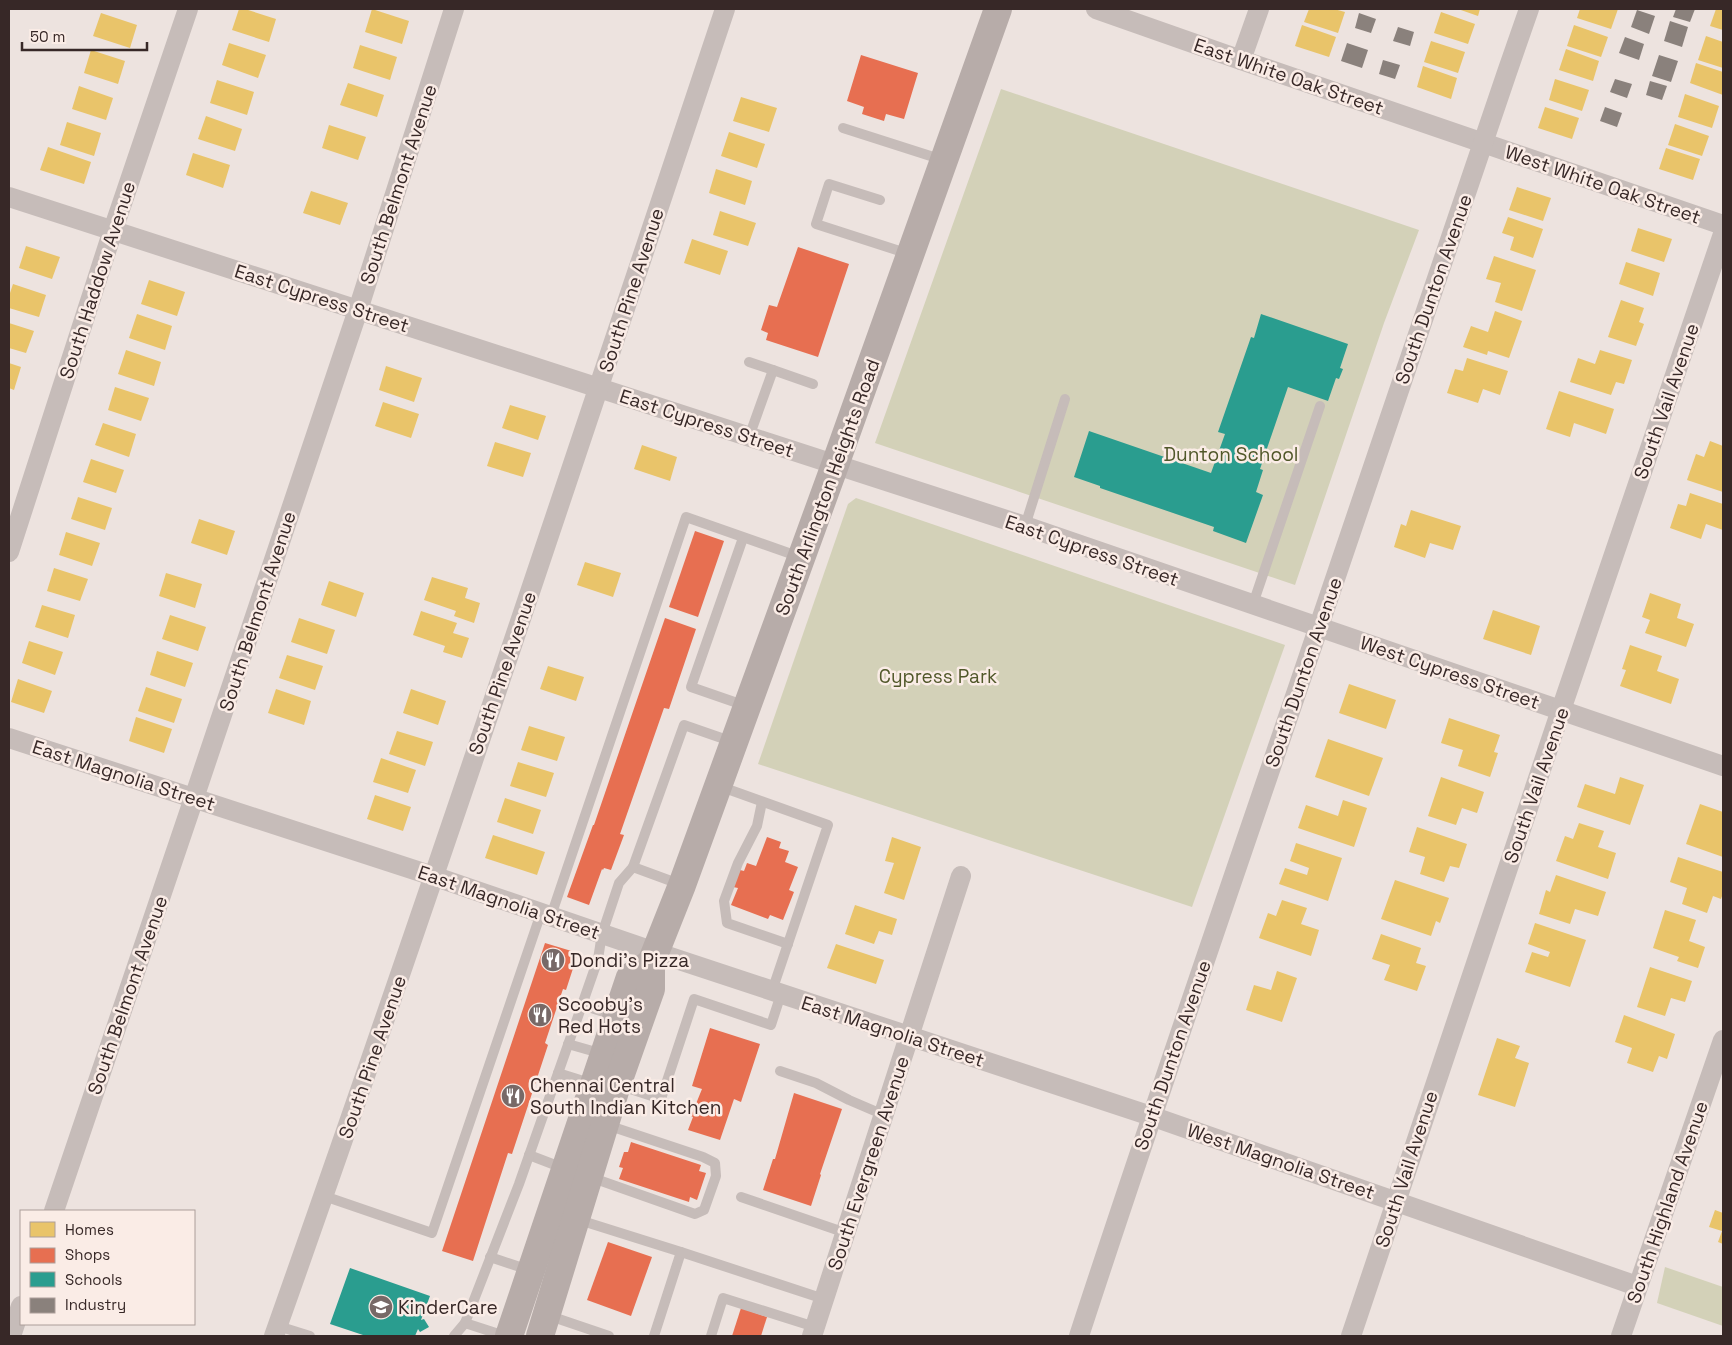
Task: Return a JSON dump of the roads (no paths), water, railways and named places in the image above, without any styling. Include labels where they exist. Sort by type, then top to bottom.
[{"type":"main road","name":"South Arlington Heights Road","points":[[543,1325],[576,1219],[577,1172],[605,1085],[651,989],[653,957],[682,885],[836,465],[998,9]]},
{"type":"main road","name":"South Arlington Heights Road","points":[[507,1336],[530,1270],[577,1172],[605,1124],[604,1054],[630,977],[653,957]]},
{"type":"street","name":"South Haddow Avenue","points":[[9,552],[113,230],[188,9]]},
{"type":"street","name":"South Belmont Avenue","points":[[54,1210],[358,310],[454,9]]},
{"type":"street","name":"South Pine Avenue","points":[[276,1331],[324,1196],[599,388],[725,9]]},
{"type":"street","name":"East White Oak Street","points":[[1096,9],[1482,142]]},
{"type":"street","points":[[1241,60],[1259,9]]},
{"type":"street","name":"South Dunton Avenue","points":[[1079,1336],[1150,1116],[1529,9]]},
{"type":"street","name":"West White Oak Street","points":[[1482,142],[1723,225]]},
{"type":"street","name":"East Cypress Street","points":[[9,197],[1025,526],[1319,627]]},
{"type":"street","name":"South Vail Avenue","points":[[1351,1336],[1723,234]]},
{"type":"street","name":"West Cypress Street","points":[[1319,627],[1723,766]]},
{"type":"street","name":"East Magnolia Street","points":[[9,738],[433,876],[602,934],[653,957],[776,992],[1150,1116]]},
{"type":"street","name":"South Evergreen Avenue","points":[[814,1332],[961,876]]},
{"type":"street","name":"South Highland Avenue","points":[[1620,1336],[1723,1040]]},
{"type":"street","name":"West Magnolia Street","points":[[1150,1116],[1637,1286]]},
{"type":"street","points":[[11,1336],[20,1309]]},
{"type":"lane","points":[[843,128],[944,161]]},
{"type":"lane","points":[[880,200],[829,184],[816,224],[910,254]]},
{"type":"lane","points":[[749,362],[813,384]]},
{"type":"lane","points":[[749,437],[773,370]]},
{"type":"lane","points":[[1025,526],[1065,400]]},
{"type":"lane","points":[[1253,604],[1320,406]]},
{"type":"lane","points":[[324,1196],[432,1234],[686,517],[801,558]]},
{"type":"lane","points":[[743,538],[691,687],[747,706]]},
{"type":"lane","points":[[454,1336],[465,1323],[529,1155],[598,959],[602,934],[620,883],[633,867],[684,725],[734,743]]},
{"type":"lane","points":[[558,1072],[661,1099],[694,1000],[771,1026],[776,992],[788,944],[828,825],[718,786]]},
{"type":"lane","points":[[762,802],[757,826],[738,862],[724,901],[727,923],[788,944]]},
{"type":"lane","points":[[633,867],[682,885]]},
{"type":"lane","points":[[582,1005],[617,1017]]},
{"type":"lane","points":[[568,1044],[604,1054]]},
{"type":"lane","points":[[780,1071],[816,1083],[848,1100],[884,1115]]},
{"type":"lane","points":[[529,1155],[695,1214],[704,1210],[716,1176],[715,1163],[703,1157],[605,1124]]},
{"type":"lane","points":[[741,1197],[846,1233]]},
{"type":"lane","points":[[576,1219],[824,1299]]},
{"type":"lane","points":[[654,1336],[682,1252]]},
{"type":"lane","points":[[490,1257],[530,1270]]},
{"type":"lane","points":[[711,1336],[723,1298],[814,1332]]},
{"type":"lane","points":[[465,1323],[507,1336]]},
{"type":"lane","points":[[543,1325],[610,1336]]},
{"type":"lane","points":[[276,1331],[310,1336]]},
{"type":"place","name":"Dondi's Pizza","points":[[553,960]]},
{"type":"place","name":"Scooby's Red Hots","points":[[540,1015]]},
{"type":"place","name":"Chennai Central South Indian Kitchen","points":[[513,1096]]},
{"type":"place","name":"KinderCare","points":[[381,1307]]},
{"type":"park label","name":"Dunton School","points":[[1231,454]]},
{"type":"park label","name":"Cypress Park","points":[[938,676]]}]
